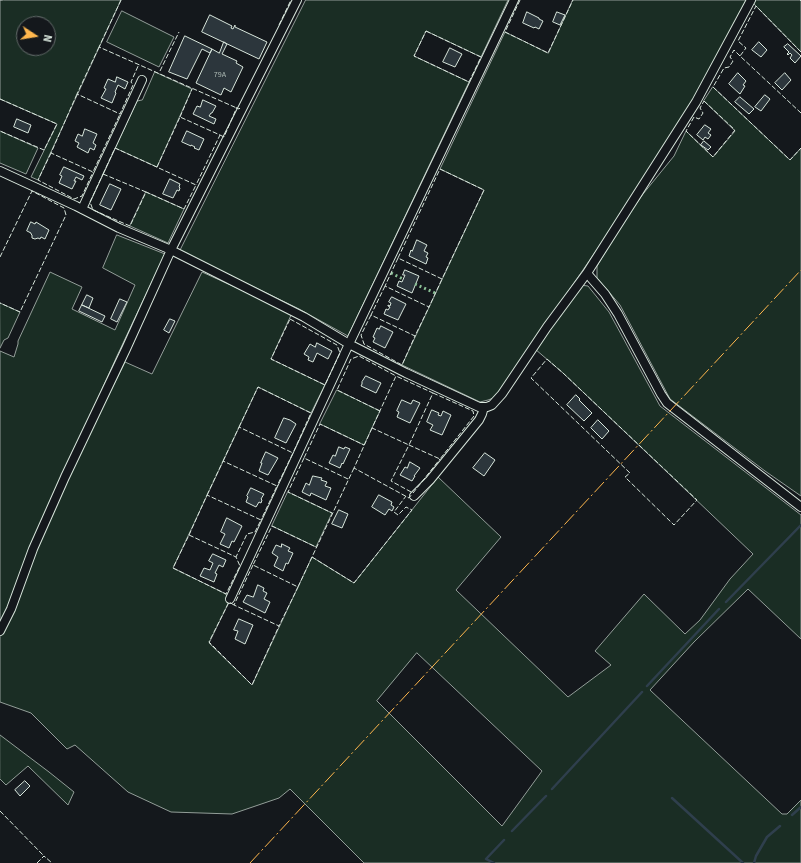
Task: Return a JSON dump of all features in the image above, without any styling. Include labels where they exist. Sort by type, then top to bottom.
[{"type":"street","points":[[0,631],[11,609],[33,548],[171,250],[297,0]]},
{"type":"street","points":[[230,599],[349,344],[514,0]]},
{"type":"street","points":[[0,170],[119,228],[171,250],[304,317],[349,344],[465,401],[479,407],[487,407],[492,405],[502,394],[547,327],[588,273],[696,102],[751,0]]},
{"type":"street","points":[[82,209],[142,80]]},
{"type":"street","points":[[588,273],[605,294],[618,314],[660,394],[667,402],[801,506]]},
{"type":"street","points":[[414,496],[430,480],[479,420],[484,407]]},
{"type":"green space","points":[[121,0],[38,180],[31,177],[57,124],[0,99],[0,1]]},
{"type":"green space","points":[[306,0],[508,0],[481,57],[426,31],[414,56],[469,82],[348,336],[299,309],[180,251]]},
{"type":"green space","points":[[573,0],[748,0],[679,125],[635,194],[496,397],[480,402],[402,365],[484,190],[440,169],[505,32],[548,53]]},
{"type":"green space","points":[[756,0],[801,1],[801,52],[754,4]]},
{"type":"green space","points":[[122,11],[174,37],[159,67],[107,42]]},
{"type":"green space","points":[[155,72],[192,89],[157,167],[115,148],[137,101],[142,100]]},
{"type":"green space","points":[[713,87],[790,160],[801,148],[801,496],[765,471],[670,399],[620,305],[597,278],[597,266],[624,221],[643,194],[674,156],[686,131],[713,157],[735,131],[704,101]]},
{"type":"green space","points":[[0,131],[38,148],[26,174],[0,163]]},
{"type":"green space","points":[[146,192],[184,209],[168,243],[130,226]]},
{"type":"green space","points":[[117,235],[165,254],[57,489],[60,492],[125,362],[152,374],[202,272],[292,313],[271,359],[325,385],[311,413],[258,387],[173,568],[226,594],[229,602],[209,643],[252,685],[312,557],[354,583],[438,477],[501,537],[456,590],[568,697],[611,665],[595,651],[644,594],[685,634],[700,620],[730,579],[753,554],[563,373],[535,349],[580,285],[588,286],[609,312],[660,406],[801,515],[801,639],[748,589],[694,642],[650,690],[782,814],[787,814],[801,800],[801,863],[364,863],[290,789],[279,798],[232,814],[171,812],[128,792],[75,745],[67,749],[31,713],[0,702],[0,351],[14,357],[18,341],[50,272],[82,287],[72,309],[115,330],[135,285],[103,268]],"holes":[[[417,653],[542,771],[502,826],[377,701]]]},
{"type":"green space","points":[[0,303],[20,312],[8,338],[4,340],[0,348]]},
{"type":"green space","points":[[337,390],[380,411],[364,445],[320,424]]},
{"type":"green space","points":[[288,492],[332,513],[316,547],[272,526]]},
{"type":"green space","points":[[0,735],[74,792],[68,805],[28,766],[6,785],[0,779]]},
{"type":"building","points":[[527,12],[543,21],[539,29],[523,23]]},
{"type":"building","points":[[557,12],[565,15],[560,25],[553,22]]},
{"type":"building","points":[[210,15],[232,26],[231,28],[233,29],[235,25],[235,27],[267,42],[259,59],[202,32]]},
{"type":"building","points":[[185,36],[212,49],[210,53],[202,49],[187,79],[169,72]]},
{"type":"building","points":[[224,42],[227,44],[222,54],[237,61],[236,63],[243,67],[231,92],[224,88],[221,95],[196,83],[212,49],[219,53]]},
{"type":"building","points":[[759,42],[767,50],[761,57],[752,50]]},
{"type":"building","points":[[788,44],[801,56],[795,63],[790,58],[792,55],[790,53],[788,55],[787,54],[789,52],[784,47]]},
{"type":"building","points":[[450,48],[462,54],[455,67],[443,62]]},
{"type":"building","points":[[738,73],[746,81],[740,94],[729,84]]},
{"type":"building","points":[[785,73],[791,80],[782,90],[775,83]]},
{"type":"building","points":[[117,77],[128,82],[125,89],[118,85],[112,103],[101,98],[106,89],[104,88],[108,79],[115,82]]},
{"type":"building","points":[[765,95],[770,99],[761,111],[755,107]]},
{"type":"building","points":[[740,97],[754,109],[749,114],[735,102]]},
{"type":"building","points":[[203,100],[216,106],[209,116],[216,119],[214,124],[193,114],[197,106],[200,107]]},
{"type":"building","points":[[17,119],[31,125],[28,133],[14,127]]},
{"type":"building","points":[[705,125],[711,129],[708,133],[711,135],[708,139],[705,137],[703,140],[697,135]]},
{"type":"building","points":[[85,129],[97,134],[93,143],[96,145],[94,150],[90,148],[88,153],[77,147],[79,143],[75,141],[78,134],[82,136]]},
{"type":"building","points":[[187,131],[204,139],[199,150],[182,142]]},
{"type":"building","points":[[704,141],[711,147],[708,150],[701,145]]},
{"type":"building","points":[[64,167],[84,176],[82,180],[76,177],[74,181],[76,181],[72,189],[59,183],[62,176],[60,175]]},
{"type":"building","points":[[170,179],[180,184],[179,191],[177,190],[173,198],[163,194]]},
{"type":"building","points":[[110,184],[121,189],[111,210],[100,205]]},
{"type":"building","points":[[31,222],[35,224],[36,222],[49,230],[45,239],[41,237],[40,239],[32,238],[31,233],[27,231]]},
{"type":"building","points":[[417,240],[427,245],[424,251],[428,253],[426,257],[428,258],[426,264],[409,256]]},
{"type":"building","points":[[405,270],[419,276],[412,293],[397,286],[399,281],[402,282],[405,275],[403,275]]},
{"type":"building","points":[[87,295],[93,298],[89,308],[82,305]]},
{"type":"building","points":[[392,297],[406,304],[398,320],[384,314],[386,309],[388,310],[390,307],[388,305],[390,306],[391,303],[389,302]]},
{"type":"building","points":[[120,299],[127,302],[117,322],[111,319]]},
{"type":"building","points":[[82,305],[105,316],[102,322],[79,311]]},
{"type":"building","points":[[170,319],[175,321],[169,333],[164,330]]},
{"type":"building","points":[[381,326],[393,332],[385,348],[373,342],[375,338],[373,337],[377,328],[379,329]]},
{"type":"building","points":[[317,343],[332,351],[328,359],[317,353],[313,362],[308,360],[309,357],[304,354],[310,344],[315,347]]},
{"type":"building","points":[[366,376],[381,383],[376,393],[361,386]]},
{"type":"building","points":[[576,395],[592,413],[584,421],[567,405]]},
{"type":"building","points":[[402,400],[411,404],[413,400],[420,403],[410,423],[397,417],[399,412],[397,411]]},
{"type":"building","points":[[432,410],[439,413],[438,415],[441,416],[443,411],[451,415],[442,435],[430,430],[433,425],[427,422]]},
{"type":"building","points":[[284,418],[296,424],[286,443],[275,438]]},
{"type":"building","points":[[598,420],[609,431],[602,439],[591,428]]},
{"type":"building","points":[[339,447],[350,449],[340,468],[329,463],[333,455],[335,456]]},
{"type":"building","points":[[266,452],[278,458],[268,475],[259,471]]},
{"type":"building","points":[[485,453],[495,460],[484,476],[473,468]]},
{"type":"building","points":[[410,462],[420,468],[412,481],[400,475],[405,467],[407,468]]},
{"type":"building","points":[[313,476],[322,478],[321,480],[327,482],[325,486],[331,488],[326,500],[311,493],[310,496],[302,492],[306,483],[309,485]]},
{"type":"building","points":[[251,488],[264,494],[261,499],[261,503],[259,502],[256,507],[246,502]]},
{"type":"building","points":[[379,495],[392,502],[391,505],[394,507],[392,511],[389,509],[385,515],[372,507]]},
{"type":"building","points":[[339,510],[348,514],[342,528],[332,524]]},
{"type":"building","points":[[227,518],[242,526],[234,542],[232,541],[229,548],[220,544],[225,534],[221,532]]},
{"type":"building","points":[[282,544],[290,548],[288,551],[293,553],[288,564],[286,563],[283,571],[274,566],[278,557],[272,553],[276,545],[281,547]]},
{"type":"building","points":[[213,554],[226,560],[223,567],[219,565],[215,573],[217,574],[214,582],[200,576],[204,568],[210,570],[213,563],[209,561]]},
{"type":"building","points":[[258,585],[264,588],[263,591],[267,593],[264,599],[270,602],[265,613],[243,602],[247,595],[253,597]]},
{"type":"building","points":[[239,619],[253,625],[245,644],[235,639],[238,631],[234,630]]},
{"type":"building","points":[[25,781],[30,786],[20,796],[15,790]]},
{"type":"waterway","points":[[726,602],[801,525]]},
{"type":"waterway","points":[[647,686],[719,609]]},
{"type":"waterway","points":[[552,789],[642,692]]},
{"type":"waterway","points":[[512,831],[546,796]]},
{"type":"waterway","points":[[672,798],[743,863]]},
{"type":"waterway","points":[[792,815],[801,807]]},
{"type":"waterway","points":[[754,863],[756,856],[767,837],[780,826]]},
{"type":"waterway","points":[[494,863],[486,859],[504,840]]},
{"type":"hedge","points":[[391,273],[403,279]]},
{"type":"hedge","points":[[415,284],[435,293]]},
{"type":"fence","points":[[121,0],[99,47],[239,109],[240,108]]},
{"type":"fence","points":[[279,25],[291,0]]},
{"type":"fence","points":[[520,0],[505,32],[548,53],[573,0]]},
{"type":"fence","points":[[801,52],[756,6],[738,41],[746,48],[740,56],[801,113]]},
{"type":"fence","points":[[426,31],[481,57],[469,82],[414,56],[426,31]]},
{"type":"fence","points":[[160,71],[179,32]]},
{"type":"fence","points":[[99,47],[77,94],[120,114],[133,85],[131,82],[139,64]]},
{"type":"fence","points":[[740,56],[734,50],[730,57],[733,61],[729,67],[724,68],[713,87],[790,160],[801,148]]},
{"type":"fence","points":[[180,117],[192,89]]},
{"type":"fence","points":[[77,94],[51,153],[93,172],[120,114]]},
{"type":"fence","points":[[0,99],[57,124],[44,150],[0,131]]},
{"type":"fence","points":[[704,101],[735,130],[713,157],[686,131],[694,117],[699,119],[703,113],[700,108],[704,101]]},
{"type":"fence","points":[[220,135],[224,137],[237,107]]},
{"type":"fence","points":[[157,167],[180,117],[220,135],[196,185]]},
{"type":"fence","points":[[103,174],[115,148],[196,185],[184,209],[146,192]]},
{"type":"fence","points":[[51,153],[38,180],[74,199],[82,196],[93,172]]},
{"type":"fence","points":[[440,169],[484,190],[442,279],[398,258],[440,169]]},
{"type":"fence","points":[[103,174],[146,192],[130,226],[93,210],[90,202],[103,174]]},
{"type":"fence","points":[[0,257],[32,191],[64,208],[66,215],[20,312],[0,303]]},
{"type":"fence","points":[[398,258],[385,286],[429,307],[442,279]]},
{"type":"fence","points":[[385,286],[371,315],[415,336],[429,307]]},
{"type":"fence","points":[[371,315],[361,335],[364,344],[402,365],[415,336]]},
{"type":"fence","points":[[290,319],[337,345],[340,353],[325,385],[271,359],[290,319]]},
{"type":"fence","points":[[380,411],[337,390],[351,359],[359,356],[396,376],[372,428],[409,445],[433,393],[396,376]]},
{"type":"fence","points":[[547,359],[697,500],[674,525],[625,477],[630,473],[531,378],[547,359]]},
{"type":"fence","points":[[239,427],[258,387],[311,413],[293,453]]},
{"type":"fence","points":[[433,393],[473,411],[474,416],[440,459],[409,445],[391,481],[413,493],[440,459]]},
{"type":"fence","points":[[348,479],[304,458],[320,424],[364,445]]},
{"type":"fence","points":[[223,461],[239,427],[293,453],[277,486]]},
{"type":"fence","points":[[372,428],[354,468],[409,498],[412,494]]},
{"type":"fence","points":[[304,458],[288,492],[332,513]]},
{"type":"fence","points":[[207,495],[223,461],[277,486],[261,520]]},
{"type":"fence","points":[[354,468],[312,557],[354,583],[412,510],[406,507],[398,515],[394,512],[406,496]]},
{"type":"fence","points":[[189,535],[207,495],[261,520],[255,532],[247,534],[236,557]]},
{"type":"fence","points":[[312,557],[298,587],[253,565],[272,526],[316,547]]},
{"type":"fence","points":[[189,535],[236,557],[240,566],[226,594],[173,568],[189,535]]},
{"type":"fence","points":[[253,565],[234,605],[279,626],[298,587]]},
{"type":"fence","points":[[234,605],[229,602],[209,642],[252,685],[279,626]]},
{"type":"fence","points":[[0,811],[44,856]]},
{"type":"fence","points":[[37,863],[44,856],[52,863]]},
{"type":"power","points":[[250,863],[801,270]]}]
